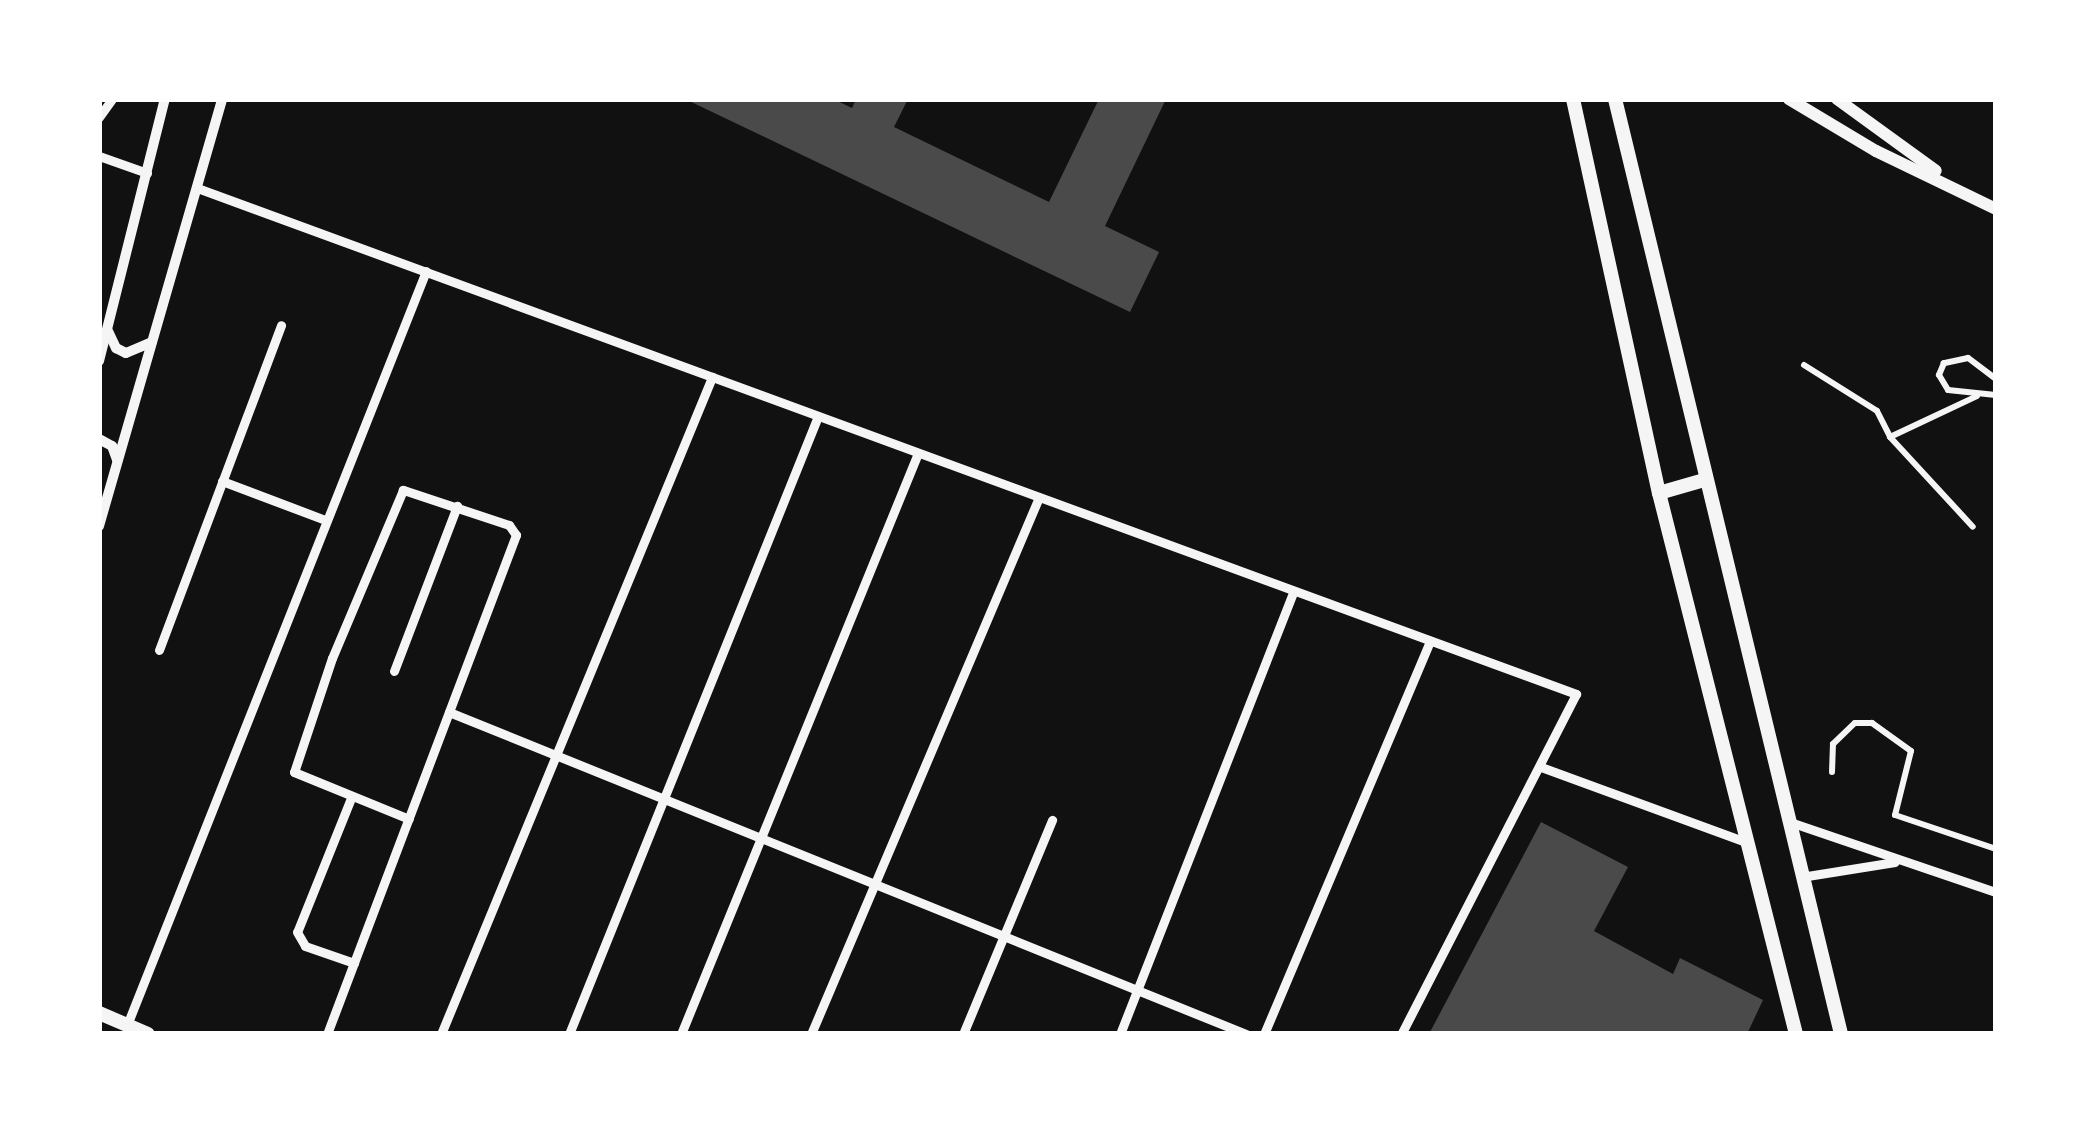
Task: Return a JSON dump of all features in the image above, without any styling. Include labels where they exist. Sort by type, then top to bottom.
[{"type":"main road","points":[[1573,99],[1659,493],[1796,1034]]},
{"type":"main road","points":[[1615,99],[1841,1034]]},
{"type":"main road","points":[[1789,99],[1876,151],[1951,183]]},
{"type":"main road","points":[[1837,99],[1951,183],[1996,209]]},
{"type":"main road","points":[[1659,493],[1704,480]]},
{"type":"main road","points":[[99,1013],[148,1034]]},
{"type":"street","points":[[99,117],[112,99]]},
{"type":"street","points":[[99,362],[165,99]]},
{"type":"street","points":[[99,526],[200,189],[222,99]]},
{"type":"street","points":[[99,156],[147,173]]},
{"type":"street","points":[[200,189],[1576,694],[1401,1034]]},
{"type":"street","points":[[127,1025],[426,272]]},
{"type":"street","points":[[159,650],[281,325]]},
{"type":"street","points":[[107,328],[110,339],[126,352],[137,352],[154,339]]},
{"type":"street","points":[[1996,379],[1968,358],[1944,363],[1939,375],[1948,390],[1996,395]]},
{"type":"street","points":[[1804,364],[1877,411],[1890,437],[1973,527]]},
{"type":"street","points":[[441,1034],[712,377]]},
{"type":"street","points":[[1890,437],[1977,396]]},
{"type":"street","points":[[569,1034],[818,416]]},
{"type":"street","points":[[99,440],[112,446],[117,463]]},
{"type":"street","points":[[681,1034],[918,453]]},
{"type":"street","points":[[222,481],[326,520]]},
{"type":"street","points":[[327,1034],[409,820],[449,712],[517,535],[509,525],[413,490],[398,494],[332,658],[294,772],[409,820]]},
{"type":"street","points":[[812,1034],[1039,497]]},
{"type":"street","points":[[394,671],[457,506]]},
{"type":"street","points":[[1120,1034],[1294,591]]},
{"type":"street","points":[[1264,1034],[1430,641]]},
{"type":"street","points":[[449,712],[1246,1034]]},
{"type":"street","points":[[1832,772],[1833,744],[1855,723],[1872,723],[1911,752],[1895,815],[1996,849]]},
{"type":"street","points":[[1541,767],[1749,843]]},
{"type":"street","points":[[351,798],[298,940],[354,963]]},
{"type":"street","points":[[963,1034],[1052,820]]},
{"type":"street","points":[[1787,821],[1996,892]]},
{"type":"street","points":[[1801,878],[1876,862],[1907,862]]},
{"type":"building","points":[[685,99],[833,99],[852,108],[856,99],[908,99],[894,127],[1049,202],[1099,99],[1166,99],[1105,226],[1159,252],[1130,312]]},
{"type":"building","points":[[1541,822],[1628,867],[1594,931],[1673,974],[1680,958],[1763,1000],[1747,1034],[1429,1034]]}]
